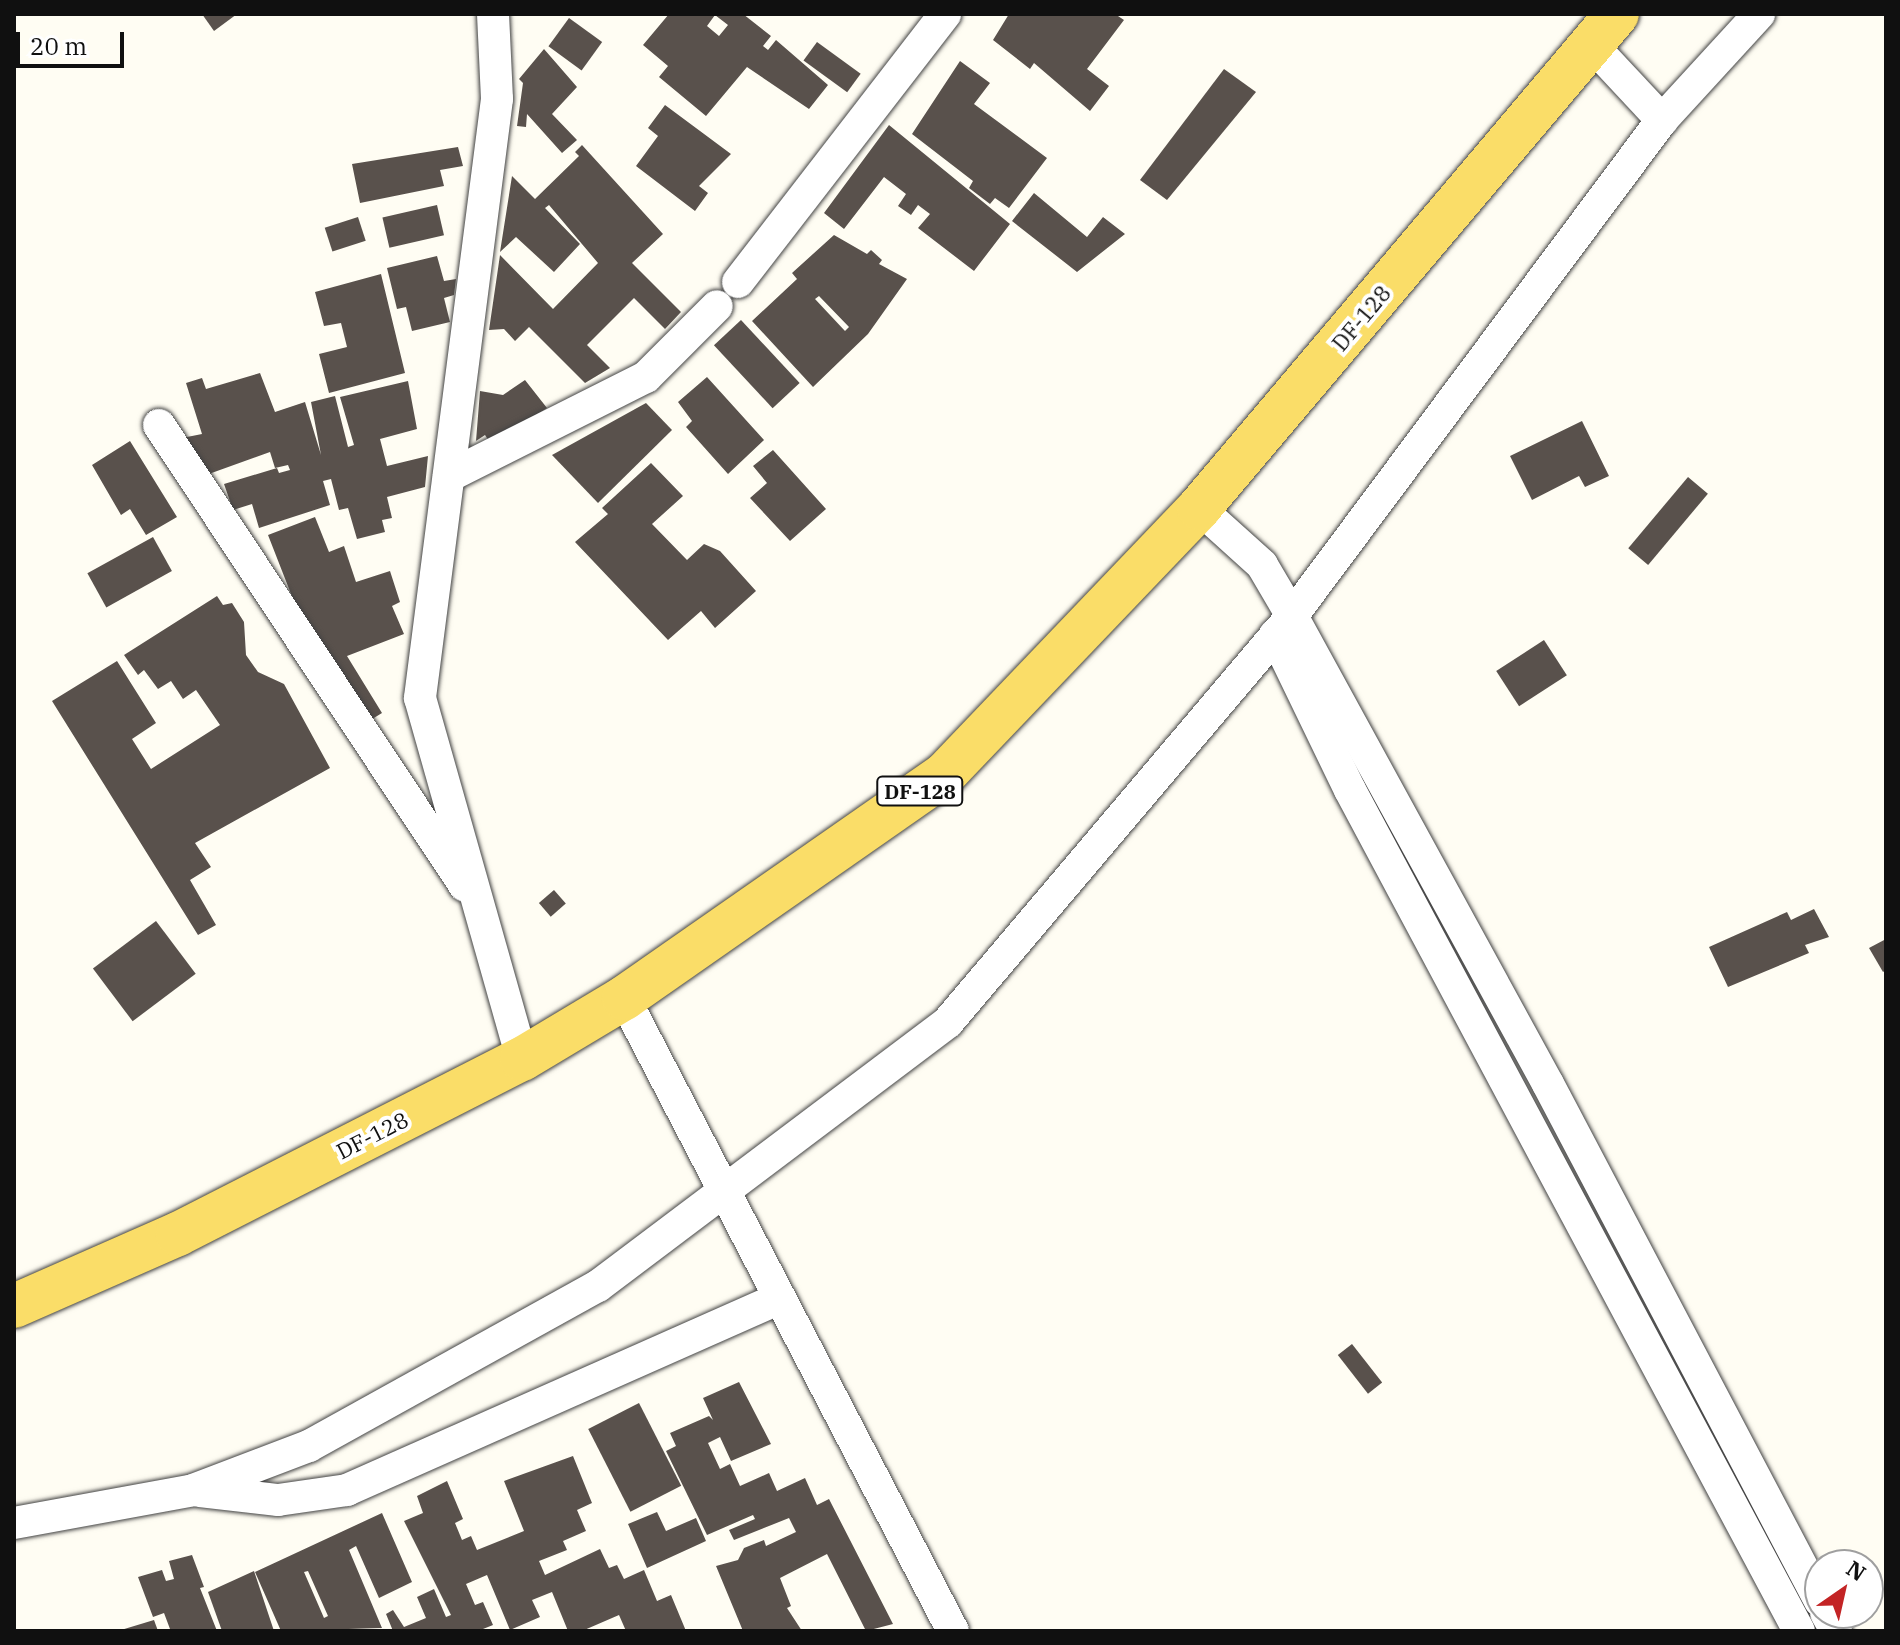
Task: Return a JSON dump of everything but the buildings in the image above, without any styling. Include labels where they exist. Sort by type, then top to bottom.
[{"type":"main road","name":"DF-128","points":[[14,1306],[178,1234],[522,1059],[624,998],[944,775],[1199,508],[1604,29]]},
{"type":"street","points":[[493,14],[497,99],[420,698],[522,1059]]},
{"type":"street","points":[[449,476],[646,377],[727,294],[945,14]]},
{"type":"street","points":[[14,1523],[193,1490],[309,1446],[598,1286],[724,1196],[948,1022],[1284,626],[1662,120],[1759,14]]},
{"type":"street","points":[[1604,29],[1662,120]]},
{"type":"street","points":[[159,425],[482,911]]},
{"type":"street","points":[[1199,508],[1262,565],[1350,790],[1799,1631]]},
{"type":"street","points":[[1284,626],[1548,1084],[1804,1571]]},
{"type":"street","points":[[624,998],[724,1196],[953,1631]]},
{"type":"street","points":[[193,1490],[278,1500],[347,1490],[778,1299]]}]
